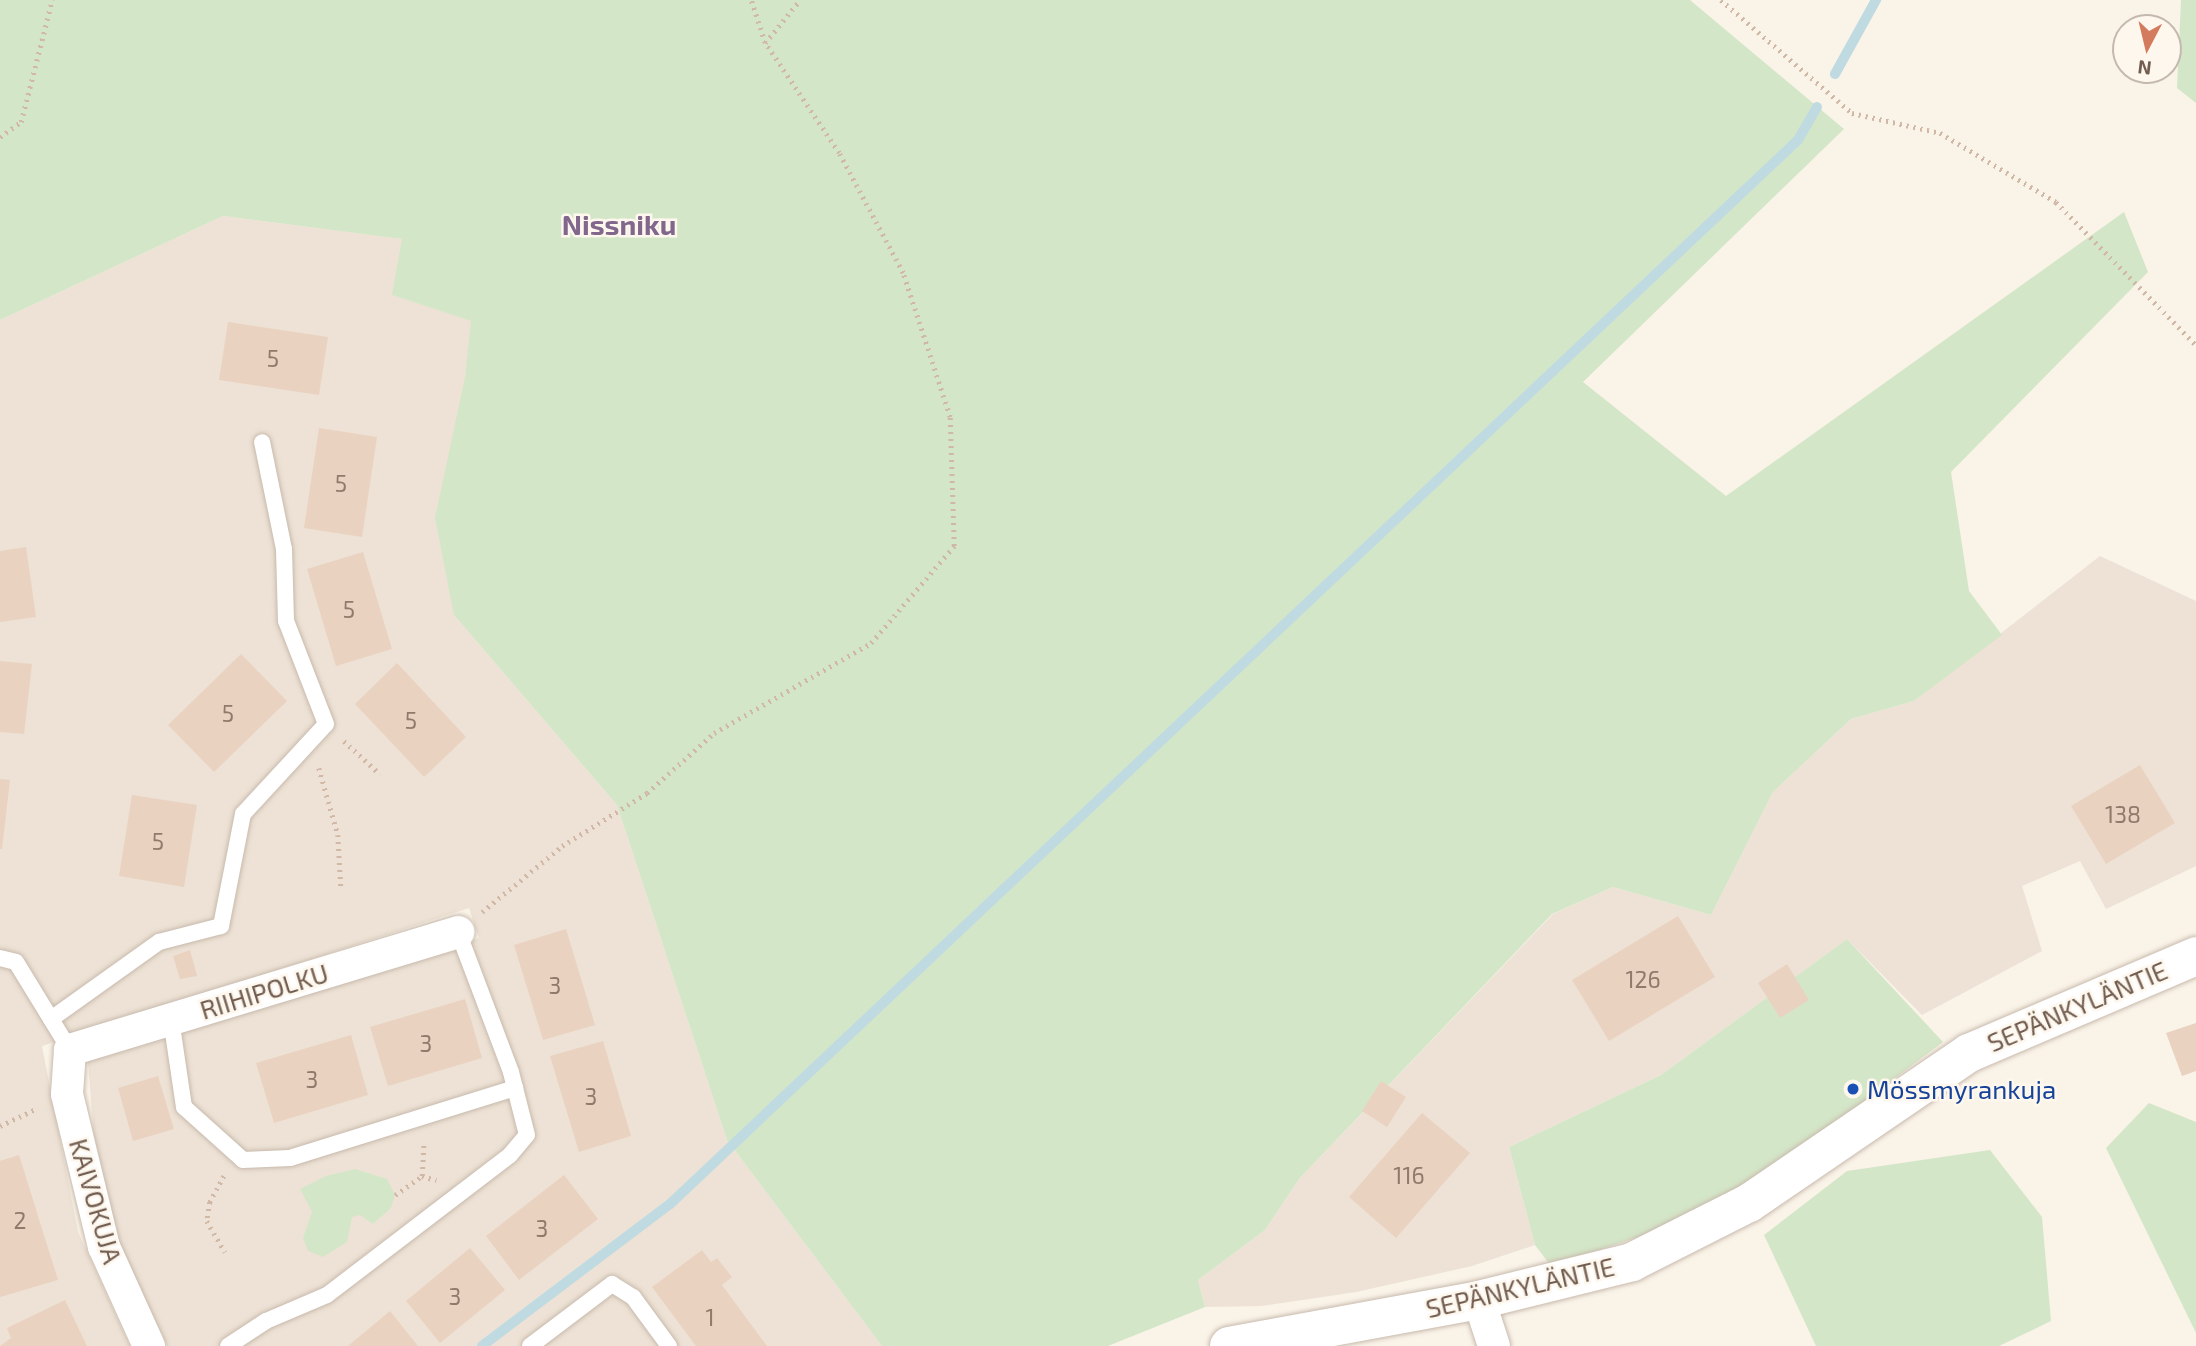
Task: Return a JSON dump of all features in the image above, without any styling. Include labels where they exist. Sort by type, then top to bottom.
[{"type":"street","name":"RIIHIPOLKU","points":[[70,1050],[458,932]]},
{"type":"street","name":"SEPÄNKYLÄNTIE","points":[[1229,1346],[1479,1300],[1632,1262],[1749,1203],[1969,1053],[2196,956]]},
{"type":"street","name":"KAIVOKUJA","points":[[70,1050],[67,1094],[104,1247],[149,1346]]},
{"type":"street","points":[[1479,1300],[1493,1346]]},
{"type":"lane","points":[[51,1019],[159,942],[220,926],[243,814],[326,724],[286,621],[284,549],[262,442]]},
{"type":"lane","points":[[228,1346],[265,1321],[327,1295],[510,1154],[527,1135],[515,1088],[458,932]]},
{"type":"lane","points":[[0,958],[16,962],[70,1050]]},
{"type":"lane","points":[[172,1019],[184,1107],[243,1160],[290,1158],[515,1088]]},
{"type":"lane","points":[[530,1346],[612,1284],[634,1297],[669,1346]]},
{"type":"path","points":[[0,137],[21,121],[52,0]]},
{"type":"path","points":[[458,932],[562,846],[648,793],[714,733],[872,643],[954,546],[950,417],[903,273],[839,153],[765,43],[751,0]]},
{"type":"path","points":[[765,43],[800,0]]},
{"type":"path","points":[[1721,0],[1852,113],[1940,133],[2056,202],[2196,345]]},
{"type":"path","points":[[326,724],[380,774]]},
{"type":"path","points":[[322,780],[338,835],[341,887]]},
{"type":"path","points":[[225,1252],[207,1221],[210,1202],[222,1178],[243,1160]]},
{"type":"path","points":[[395,1195],[422,1176]]},
{"type":"shaded area","points":[[223,216],[403,239],[393,295],[472,321],[465,377],[454,615],[617,805],[727,1140],[882,1346],[167,1346],[116,1238],[95,1152],[88,1061],[479,938],[469,908],[42,1046],[78,1232],[130,1346],[0,1346],[0,320]]},
{"type":"shaded area","points":[[2100,556],[2196,601],[2196,866],[2106,909],[2080,861],[2022,886],[2042,951],[1922,1015],[1847,939],[1661,1075],[1509,1147],[1535,1245],[1472,1266],[1356,1292],[1261,1306],[1205,1307],[1198,1280],[1265,1230],[1299,1179],[1553,914],[1613,887],[1711,915],[1773,792],[1851,719],[1914,701]]},
{"type":"green space","points":[[0,0],[1690,0],[1844,129],[1583,382],[1726,496],[2124,212],[2148,272],[1951,472],[1969,591],[2002,635],[1914,701],[1851,719],[1773,792],[1711,915],[1613,887],[1552,914],[1299,1179],[1265,1230],[1198,1280],[1205,1307],[1108,1346],[882,1346],[727,1140],[617,805],[454,615],[435,518],[465,377],[471,321],[392,295],[402,239],[223,216],[0,320]]},
{"type":"green space","points":[[2181,0],[2196,0],[2196,103],[2177,88],[2177,84],[2182,84]]},
{"type":"green space","points":[[1847,939],[1943,1042],[1784,1161],[1665,1228],[1551,1266],[1535,1245],[1509,1147],[1661,1075]]},
{"type":"green space","points":[[2149,1103],[2196,1122],[2196,1333],[2106,1148]]},
{"type":"green space","points":[[1990,1150],[2042,1217],[2051,1321],[1999,1346],[1816,1346],[1764,1235],[1847,1171]]},
{"type":"green space","points":[[355,1169],[387,1179],[395,1195],[391,1208],[373,1224],[360,1215],[352,1217],[347,1242],[323,1257],[308,1251],[303,1238],[312,1212],[300,1189],[326,1176]]},
{"type":"building","points":[[228,322],[328,337],[319,395],[219,380]]},
{"type":"building","points":[[319,428],[377,437],[362,537],[304,528]]},
{"type":"building","points":[[26,547],[36,617],[0,622],[0,551]]},
{"type":"building","points":[[363,552],[392,649],[336,666],[307,569]]},
{"type":"building","points":[[241,654],[287,701],[214,772],[168,725]]},
{"type":"building","points":[[0,661],[32,664],[24,734],[0,732]]},
{"type":"building","points":[[397,663],[466,737],[424,777],[355,704]]},
{"type":"building","points":[[2140,765],[2175,823],[2106,864],[2071,806]]},
{"type":"building","points":[[0,779],[10,780],[2,849],[0,849]]},
{"type":"building","points":[[132,795],[197,805],[184,887],[119,876]]},
{"type":"building","points":[[1678,916],[1715,977],[1609,1041],[1572,980]]},
{"type":"building","points":[[566,929],[595,1025],[543,1040],[514,945]]},
{"type":"building","points":[[190,950],[197,976],[180,979],[173,956]]},
{"type":"building","points":[[1787,964],[1809,1000],[1780,1018],[1758,983]]},
{"type":"building","points":[[465,999],[482,1058],[388,1086],[370,1027]]},
{"type":"building","points":[[2196,1023],[2196,1071],[2182,1076],[2166,1033]]},
{"type":"building","points":[[351,1035],[368,1095],[274,1123],[256,1063]]},
{"type":"building","points":[[603,1041],[631,1136],[579,1152],[550,1056]]},
{"type":"building","points":[[158,1076],[174,1129],[133,1141],[118,1088]]},
{"type":"building","points":[[1381,1081],[1406,1097],[1387,1127],[1362,1111]]},
{"type":"building","points":[[1422,1113],[1470,1153],[1396,1238],[1349,1197]]},
{"type":"building","points":[[19,1155],[58,1280],[0,1297],[0,1161]]},
{"type":"building","points":[[564,1175],[598,1219],[519,1280],[486,1236]]},
{"type":"building","points":[[470,1248],[505,1290],[440,1343],[406,1301]]},
{"type":"building","points":[[702,1250],[711,1262],[717,1258],[732,1277],[722,1285],[767,1346],[696,1346],[652,1287]]},
{"type":"building","points":[[65,1300],[87,1346],[0,1346],[11,1338],[7,1328]]},
{"type":"building","points":[[390,1311],[418,1346],[348,1346]]},
{"type":"waterway","points":[[1835,74],[1876,0]]},
{"type":"waterway","points":[[482,1346],[670,1204],[1798,140],[1817,107]]},
{"type":"place","name":"Mössmyrankuja","points":[[1853,1089]]},
{"type":"district","name":"Nissniku","points":[[619,224]]}]
